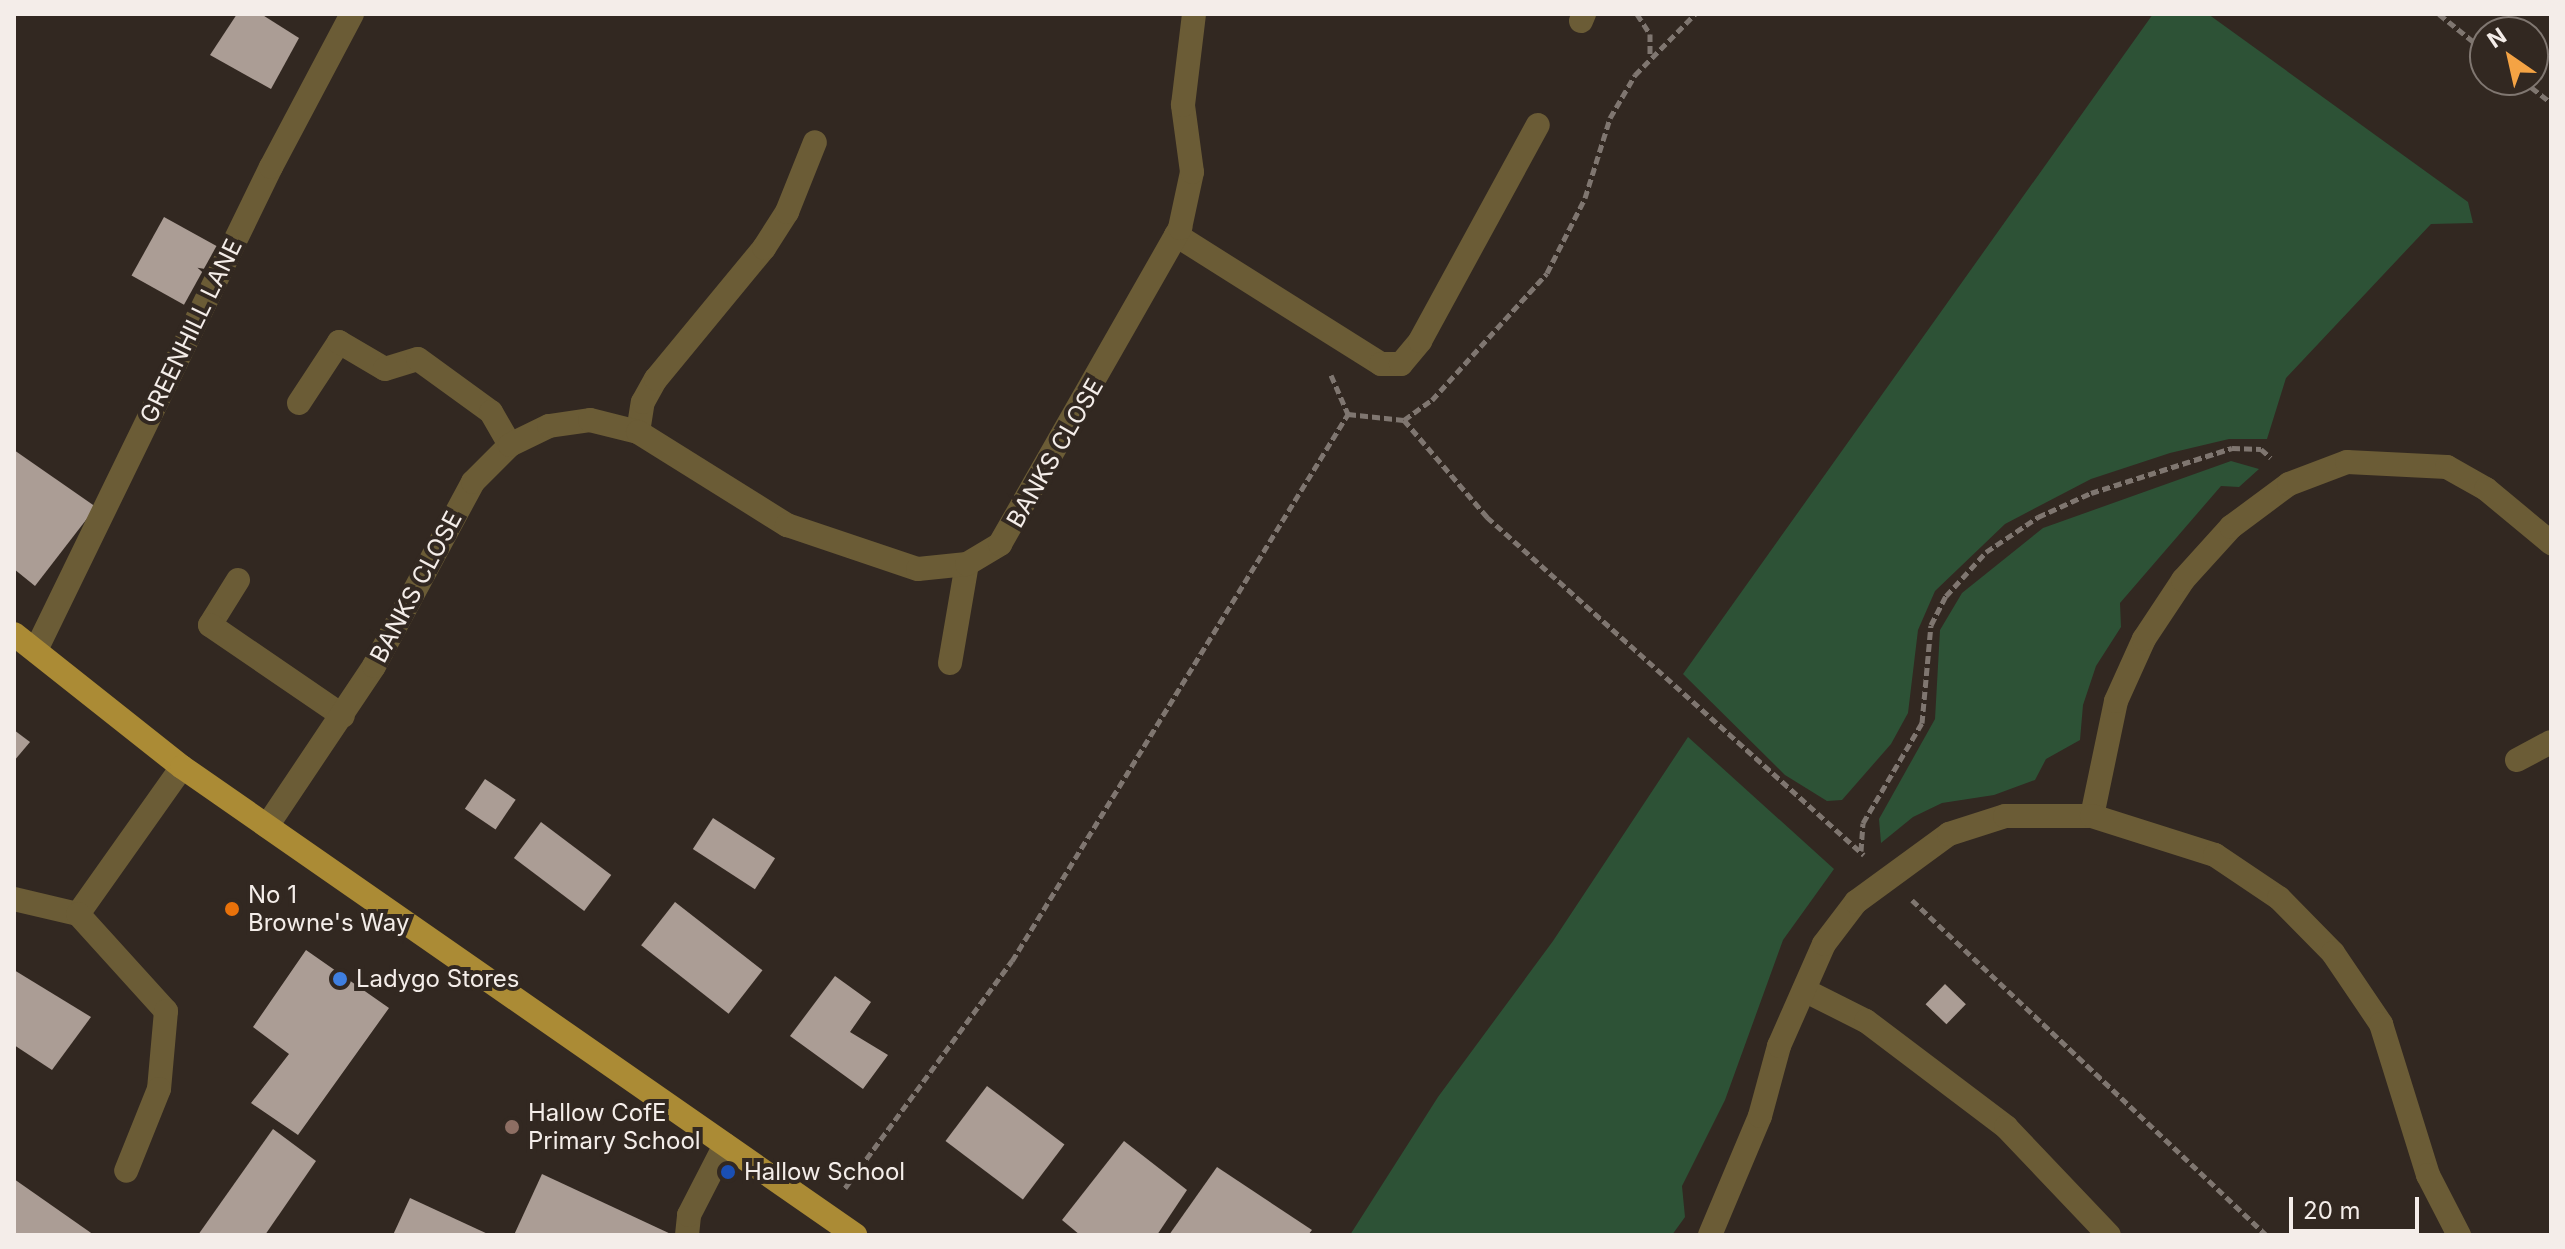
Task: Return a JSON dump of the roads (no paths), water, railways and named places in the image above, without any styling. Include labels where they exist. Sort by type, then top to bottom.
[{"type":"main road","points":[[14,634],[182,767],[855,1235]]},
{"type":"street","name":"GREENHILL LANE","points":[[36,650],[352,14]]},
{"type":"street","name":"BANKS CLOSE","points":[[267,826],[343,716],[473,482],[510,445],[569,422],[614,424],[638,432],[787,525],[918,569],[967,564],[1000,544],[1013,529],[1176,235],[1192,172],[1183,105],[1194,14]]},
{"type":"street","points":[[1176,235],[1381,364],[1401,364],[1420,341],[1538,125]]},
{"type":"street","points":[[638,432],[643,402],[656,379],[764,248],[787,212],[815,142]]},
{"type":"street","points":[[299,403],[339,342],[385,369],[418,359],[491,412],[510,445]]},
{"type":"street","points":[[2092,816],[2116,701],[2144,639],[2183,580],[2231,527],[2299,480],[2347,462],[2447,467],[2486,489],[2551,543]]},
{"type":"street","points":[[950,663],[967,564]]},
{"type":"street","points":[[238,580],[210,625],[343,716]]},
{"type":"street","points":[[2517,760],[2551,742]]},
{"type":"street","points":[[78,914],[182,767]]},
{"type":"street","points":[[1710,1235],[1824,944],[1856,902],[1887,875],[1949,834],[2005,816],[2092,816],[2215,855],[2279,898],[2333,953],[2381,1024],[2428,1175],[2459,1235]]},
{"type":"street","points":[[14,899],[78,914],[166,1011],[159,1089],[126,1171]]},
{"type":"street","points":[[1804,990],[1866,1021],[2006,1127],[2109,1235]]},
{"type":"street","points":[[687,1235],[689,1215],[725,1145]]},
{"type":"place","name":"No 1 Browne's Way","points":[[232,909]]},
{"type":"place","name":"Ladygo Stores","points":[[340,979]]},
{"type":"place","name":"Hallow CofE Primary School","points":[[512,1127]]},
{"type":"place","name":"Hallow School","points":[[728,1172]]}]
